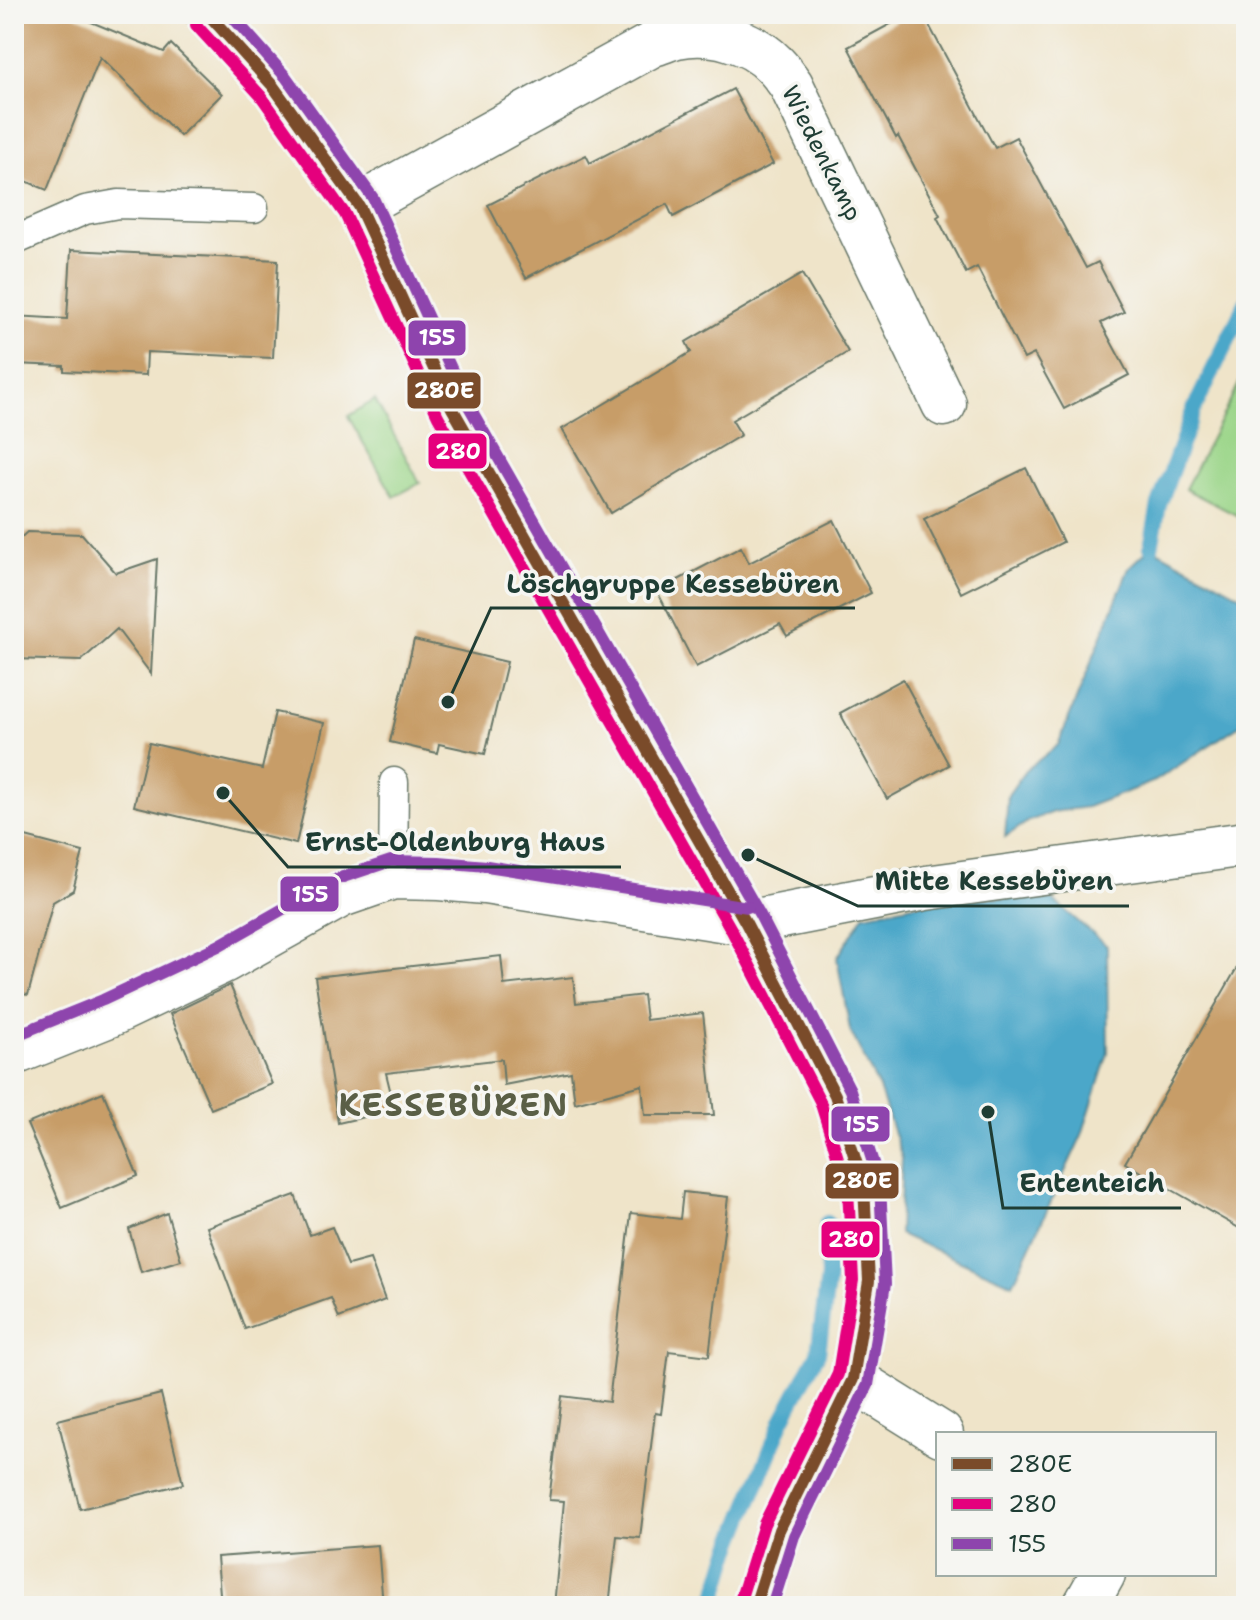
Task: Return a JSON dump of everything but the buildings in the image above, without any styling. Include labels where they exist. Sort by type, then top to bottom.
[{"type":"main road","points":[[208,14],[273,86],[359,206],[452,408],[746,923],[835,1095],[864,1187],[869,1281],[853,1379],[779,1530],[755,1606]]},
{"type":"street","name":"Wiedenkamp","points":[[359,206],[653,44],[677,36],[703,34],[728,38],[753,48],[774,64],[791,85],[944,404]]},
{"type":"street","points":[[14,1053],[109,1015],[225,960],[341,895],[393,877],[485,882],[746,923],[926,888],[1246,844]]},
{"type":"street","points":[[853,1379],[938,1432]]},
{"type":"street","points":[[1085,1606],[1102,1576]]},
{"type":"lane","points":[[14,241],[85,210],[118,204],[254,208]]},
{"type":"lane","points":[[393,877],[394,782]]},
{"type":"green space","points":[[1246,370],[1246,520],[1185,489]]},
{"type":"green space","points":[[375,400],[420,483],[394,497],[348,416]]},
{"type":"water","points":[[1151,547],[1246,598],[1246,721],[1155,781],[1087,807],[1053,812],[1029,821],[1005,837],[1008,795],[1025,771],[1058,745],[1129,568]]},
{"type":"water","points":[[953,897],[1053,900],[1107,946],[1108,1053],[1082,1135],[1013,1284],[899,1234],[902,1158],[879,1088],[850,1030],[837,958],[864,915]]},
{"type":"waterway","points":[[1151,547],[1159,505],[1194,409],[1246,303]]},
{"type":"waterway","points":[[713,1606],[728,1556],[783,1419],[818,1353],[828,1277],[827,1223]]},
{"type":"transit line","name":"280E","points":[[208,14],[273,86],[359,206],[452,408],[746,923],[835,1095],[864,1187],[869,1281],[853,1379],[779,1530],[755,1606]]},
{"type":"transit line","name":"155","points":[[230,14],[286,77],[373,198],[466,401],[760,915],[850,1090],[880,1185],[885,1284],[868,1385],[794,1536],[772,1606]]},
{"type":"transit line","name":"280","points":[[196,25],[261,96],[345,214],[438,416],[732,931],[820,1101],[848,1190],[853,1280],[838,1374],[764,1524],[740,1601]]},
{"type":"transit line","name":"155","points":[[14,1036],[103,1000],[218,946],[334,880],[391,861],[487,866],[748,907]]},
{"type":"place","name":"Löschgruppe Kessebüren","points":[[448,702]]},
{"type":"place","name":"Ernst-Oldenburg Haus","points":[[223,793]]},
{"type":"place","name":"Mitte Kessebüren","points":[[748,855]]},
{"type":"place","name":"Ententeich","points":[[988,1112]]},
{"type":"district","name":"KESSEBÜREN","points":[[454,1105]]}]
